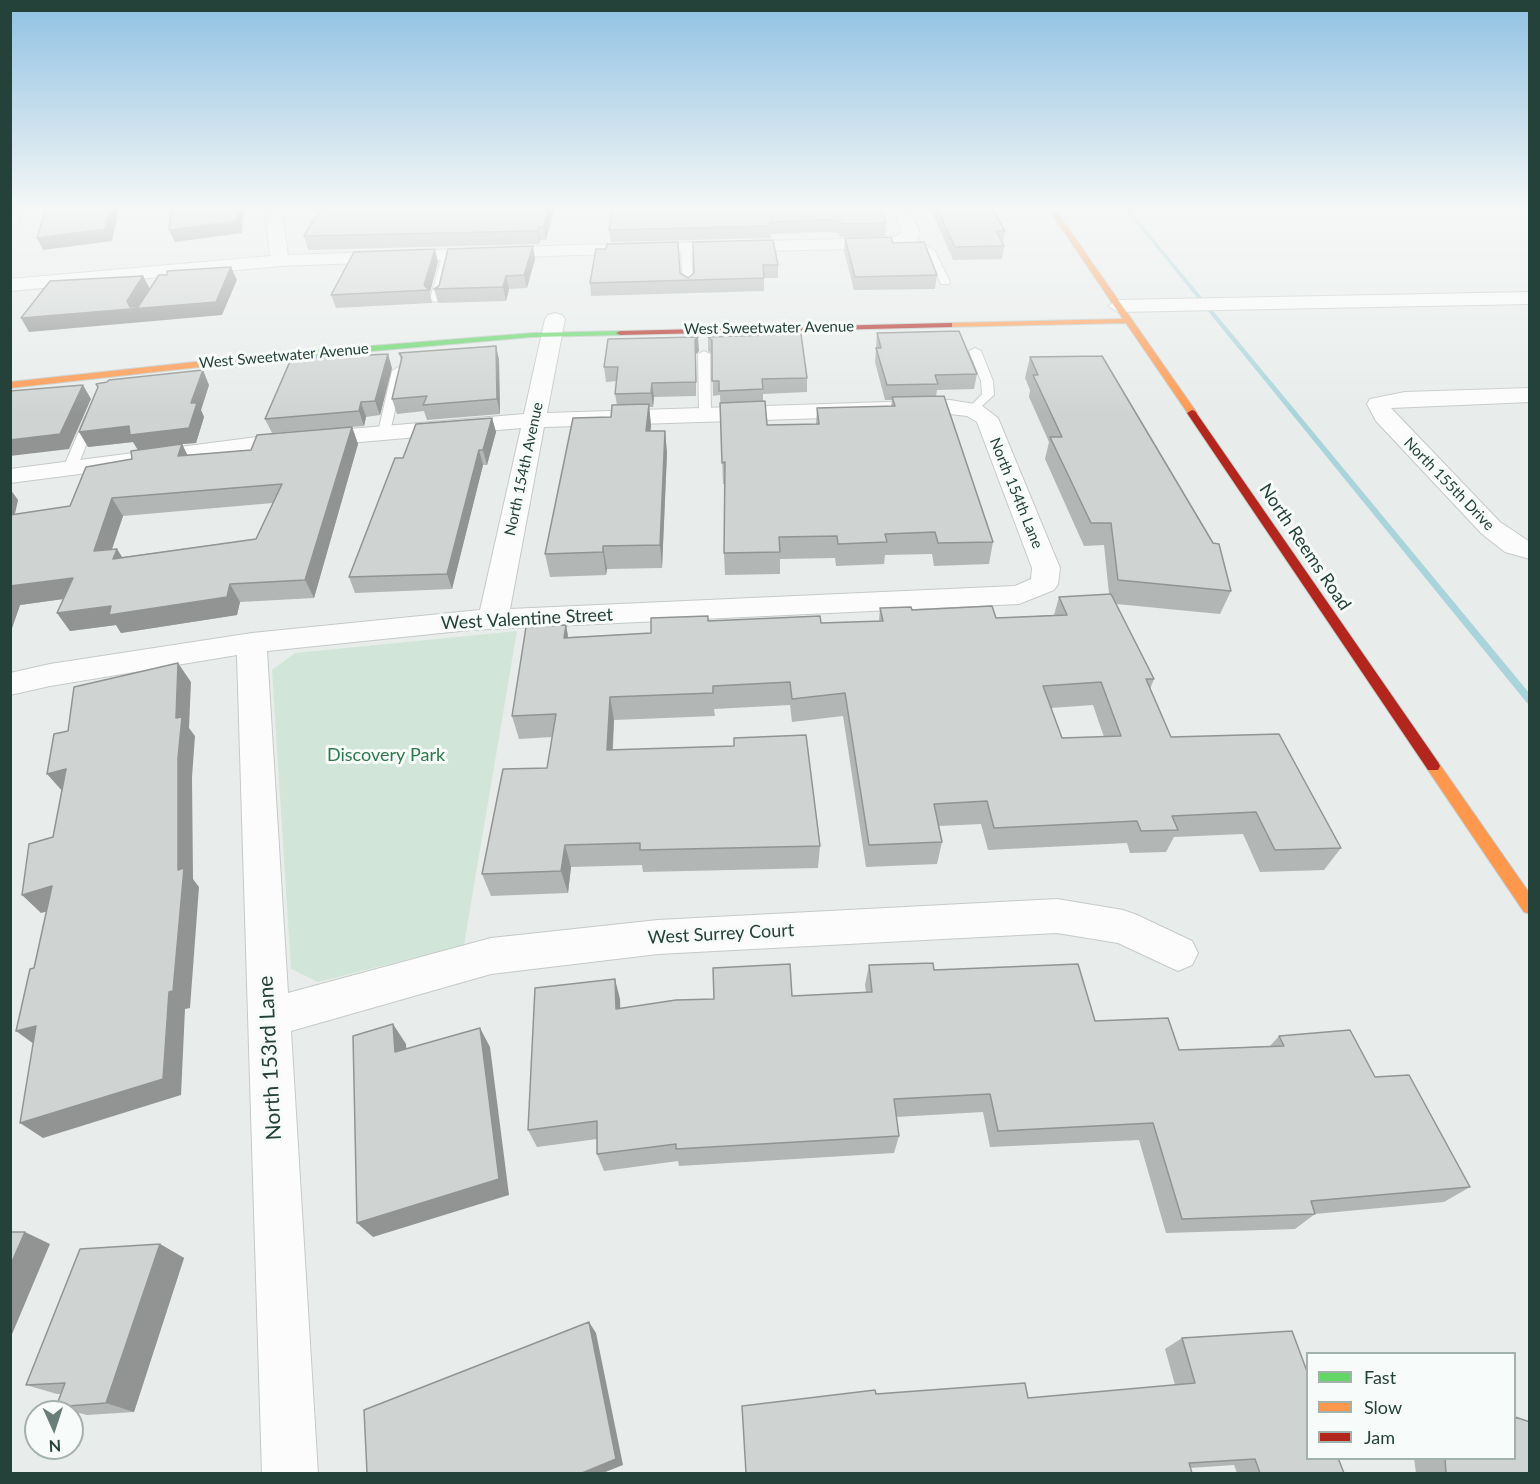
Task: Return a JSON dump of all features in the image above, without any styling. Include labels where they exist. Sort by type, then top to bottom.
[{"type":"street","points":[[10,285],[143,277]]},
{"type":"street","name":"North Reems Road","points":[[1094,277],[1115,311],[1530,907]]},
{"type":"street","name":"West Sweetwater Avenue","points":[[1211,312],[1530,298]]},
{"type":"street","name":"West Sweetwater Avenue","points":[[10,385],[554,323],[1115,311],[1530,316]]},
{"type":"street","name":"North 154th Avenue","points":[[493,619],[554,323]]},
{"type":"street","name":"North 155th Drive","points":[[1530,395],[1404,399],[1378,404],[1384,416],[1491,528],[1515,546],[1530,551]]},
{"type":"street","points":[[10,476],[70,466],[384,432],[535,420],[950,407],[973,410]]},
{"type":"street","name":"North 154th Lane","points":[[973,410],[987,418],[1046,568],[1044,584]]},
{"type":"street","name":"West Valentine Street","points":[[10,684],[50,675],[252,643],[493,619],[1019,595],[1044,584]]},
{"type":"street","name":"North 153rd Lane","points":[[252,643],[290,1473]]},
{"type":"street","name":"West Surrey Court","points":[[268,1018],[491,957],[658,936],[1057,916],[1123,927],[1178,953]]},
{"type":"lane","points":[[435,300],[441,277]]},
{"type":"lane","points":[[688,277],[688,286]]},
{"type":"lane","points":[[943,277],[945,282]]},
{"type":"lane","points":[[973,410],[988,395],[987,381],[975,351]]},
{"type":"lane","points":[[704,354],[705,413]]},
{"type":"lane","points":[[384,432],[398,371]]},
{"type":"lane","points":[[70,466],[98,401]]},
{"type":"green space","name":"Discovery Park","points":[[517,631],[464,945],[318,982],[291,969],[272,670],[295,653]]},
{"type":"building","points":[[142,277],[127,301],[130,307],[138,307],[158,277],[227,277],[216,302],[21,318],[50,281]]},
{"type":"building","points":[[340,277],[426,277],[424,285],[429,290],[331,295]]},
{"type":"building","points":[[441,277],[506,277],[503,287],[434,289],[439,286]]},
{"type":"building","points":[[591,277],[764,278],[590,283]]},
{"type":"building","points":[[959,331],[977,374],[935,375],[938,384],[887,385],[876,348],[881,348],[877,333]]},
{"type":"building","points":[[801,334],[807,378],[762,379],[763,389],[719,391],[719,381],[712,381],[712,340],[708,337]]},
{"type":"building","points":[[698,337],[695,340],[696,382],[652,383],[651,393],[615,394],[618,367],[604,367],[608,339]]},
{"type":"building","points":[[496,346],[497,399],[423,405],[427,396],[392,399],[402,357],[399,353]]},
{"type":"building","points":[[388,354],[375,401],[361,402],[359,411],[265,419],[291,359]]},
{"type":"building","points":[[1102,356],[1213,543],[1219,544],[1231,591],[1118,580],[1111,523],[1091,523],[1050,437],[1062,437],[1033,375],[1038,375],[1030,357]]},
{"type":"building","points":[[203,370],[191,403],[197,403],[189,428],[130,435],[129,426],[79,432],[98,387],[96,384],[109,380]]},
{"type":"building","points":[[83,385],[60,434],[10,440],[10,391]]},
{"type":"building","points":[[944,396],[993,542],[938,543],[935,532],[885,534],[887,542],[838,544],[837,536],[779,537],[780,552],[724,553],[725,462],[722,463],[720,403],[765,401],[767,425],[819,424],[817,408],[895,406],[892,397]]},
{"type":"building","points":[[649,404],[646,431],[665,431],[660,545],[603,546],[603,552],[545,554],[573,418],[611,417],[612,405]]},
{"type":"building","points":[[492,418],[483,450],[479,450],[447,574],[349,577],[395,458],[403,458],[416,424]]},
{"type":"building","points":[[352,427],[305,580],[230,584],[227,597],[109,615],[111,606],[57,613],[73,578],[10,586],[10,515],[70,506],[86,467],[132,459],[131,451],[182,444],[178,456],[251,450],[257,435]],"holes":[[[282,484],[256,539],[113,559],[117,549],[94,551],[112,498]]]},
{"type":"building","points":[[1111,594],[1154,679],[1146,679],[1171,737],[1279,734],[1341,848],[1275,850],[1256,812],[1172,816],[1178,830],[1141,831],[1137,821],[994,828],[987,801],[934,804],[942,842],[869,845],[845,693],[792,699],[790,682],[713,686],[713,693],[610,697],[607,750],[734,746],[734,738],[806,735],[820,846],[640,850],[640,843],[565,845],[561,871],[482,874],[503,769],[547,768],[556,714],[512,716],[526,627],[566,625],[564,638],[651,633],[651,618],[708,616],[708,621],[820,616],[821,623],[883,621],[880,608],[911,607],[912,610],[992,606],[996,618],[1067,615],[1059,597]],"holes":[[[1101,682],[1121,736],[1062,738],[1043,686]]]},
{"type":"building","points":[[178,663],[176,718],[182,717],[178,758],[178,870],[184,868],[173,991],[169,992],[163,1079],[20,1123],[36,1026],[16,1031],[30,969],[34,968],[52,886],[22,895],[29,844],[53,837],[66,769],[47,774],[54,734],[68,731],[74,687]]},
{"type":"building","points":[[933,963],[934,970],[1078,964],[1095,1021],[1168,1018],[1179,1050],[1284,1046],[1279,1036],[1350,1030],[1375,1077],[1409,1075],[1470,1187],[1311,1201],[1315,1214],[1182,1219],[1153,1123],[998,1131],[990,1094],[894,1099],[899,1136],[676,1149],[676,1144],[597,1154],[597,1121],[528,1130],[535,988],[615,979],[616,1009],[676,1000],[714,999],[713,968],[790,964],[792,996],[872,992],[869,965]]},
{"type":"building","points":[[393,1024],[395,1052],[480,1028],[499,1179],[357,1223],[353,1036]]},
{"type":"building","points":[[10,1232],[25,1232],[10,1266]]},
{"type":"building","points":[[160,1244],[106,1403],[84,1405],[84,1400],[59,1400],[65,1383],[26,1385],[80,1249]]},
{"type":"building","points":[[589,1322],[616,1459],[582,1473],[367,1473],[364,1410]]},
{"type":"building","points":[[1292,1331],[1306,1369],[1306,1460],[1339,1460],[1344,1473],[1260,1473],[1255,1459],[1189,1463],[1192,1473],[746,1473],[742,1406],[875,1390],[876,1394],[1025,1383],[1028,1398],[1195,1383],[1182,1338]]},
{"type":"building","points":[[1516,1417],[1530,1422],[1530,1473],[1446,1473],[1445,1460],[1516,1460]]},
{"type":"waterway","points":[[1183,277],[1530,701]]},
{"type":"traffic: fast","points":[[259,358],[532,335],[620,333]]},
{"type":"traffic: slow","points":[[1099,277],[1192,413]]},
{"type":"traffic: slow","points":[[949,325],[1128,321]]},
{"type":"traffic: slow","points":[[10,385],[259,358]]},
{"type":"traffic: slow","points":[[1433,766],[1530,907]]},
{"type":"traffic: jam","points":[[620,333],[949,325]]},
{"type":"traffic: jam","points":[[1192,413],[1433,766]]}]
